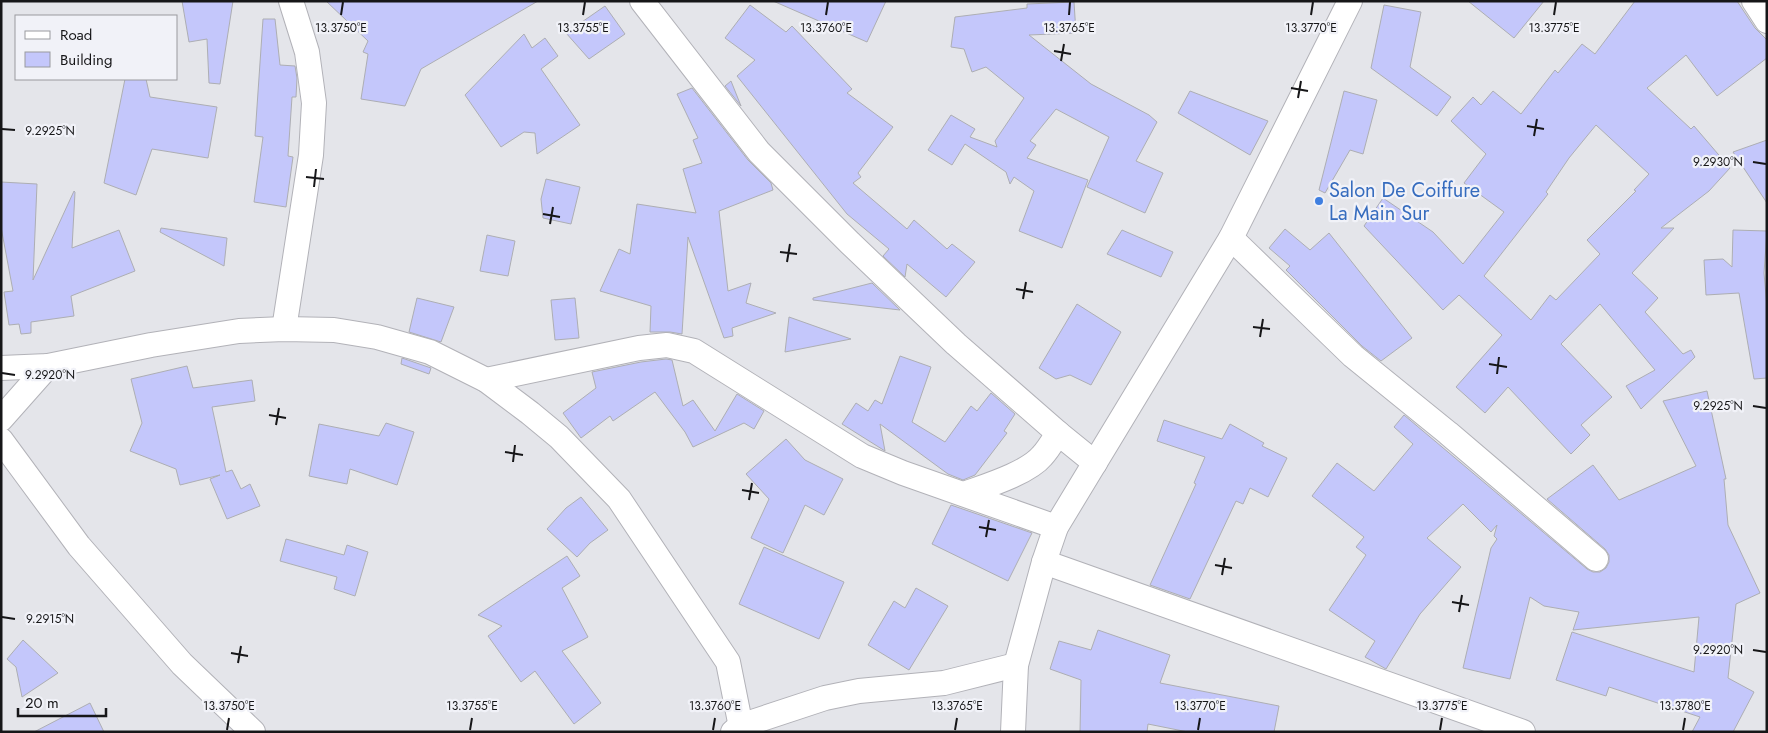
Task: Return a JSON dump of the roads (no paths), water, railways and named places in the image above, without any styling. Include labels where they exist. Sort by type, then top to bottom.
[{"type":"street","points":[[642,1],[759,152],[850,243],[949,337],[1095,463]]},
{"type":"street","points":[[1013,732],[1016,665],[1044,562],[1056,527],[1231,238],[1350,1]]},
{"type":"street","points":[[1754,1],[1767,21]]},
{"type":"street","points":[[284,329],[311,154],[314,103],[307,52],[296,4]]},
{"type":"street","points":[[1231,238],[1353,356],[1448,433],[1596,559]]},
{"type":"street","points":[[1,368],[48,366],[239,331],[284,329],[334,330],[377,337],[430,352],[486,380],[559,437],[619,499],[728,662],[738,730],[824,698],[858,692],[944,683],[1016,665]]},
{"type":"street","points":[[486,380],[639,348],[667,345],[694,351],[862,456],[903,473],[1056,527]]},
{"type":"street","points":[[1,419],[48,366]]},
{"type":"street","points":[[964,494],[1025,470],[1035,464],[1058,433]]},
{"type":"street","points":[[1,440],[92,560],[182,664],[253,732]]},
{"type":"street","points":[[1044,562],[1523,732]]},
{"type":"place","name":"Salon De Coiffure La Main Sur","points":[[1319,201]]}]
